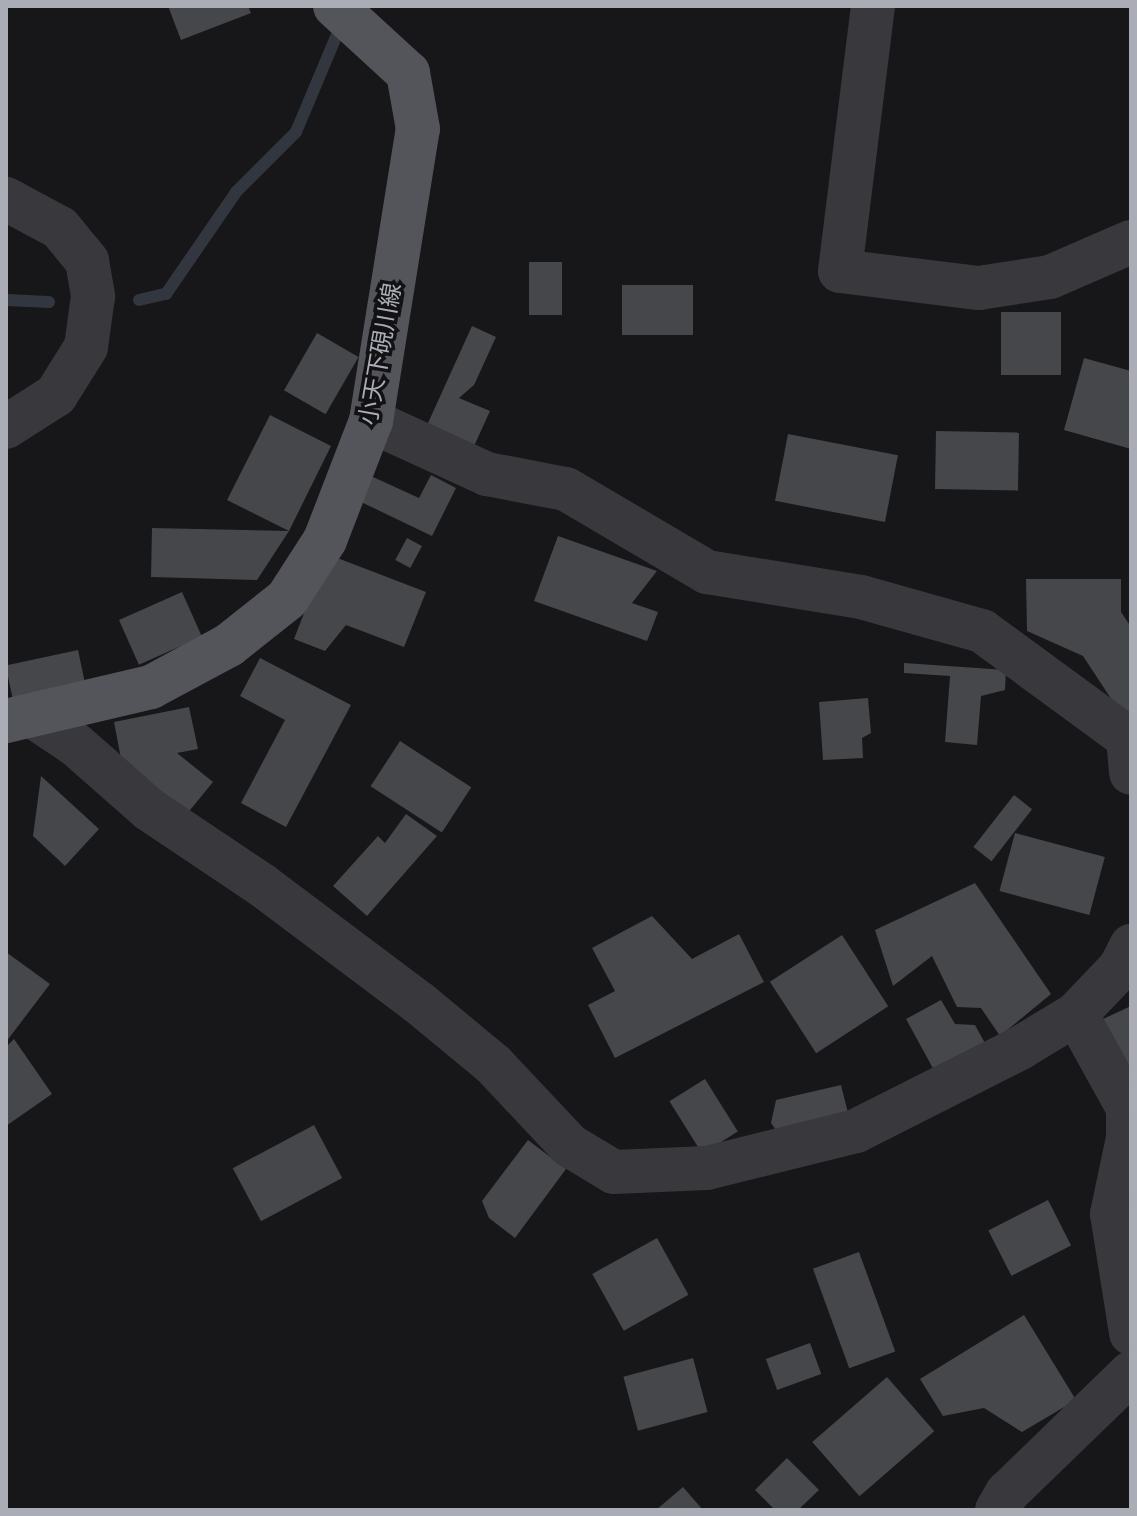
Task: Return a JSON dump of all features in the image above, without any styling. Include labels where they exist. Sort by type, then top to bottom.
[{"type":"main road","name":"小天下硯川線","points":[[18,718],[151,687],[229,645],[287,599],[325,540],[371,421],[418,129],[408,73],[335,6]]},
{"type":"street","points":[[873,6],[840,271],[979,288],[1050,277],[1131,242]]},
{"type":"street","points":[[6,199],[60,228],[87,261],[93,296],[86,347],[56,395],[6,427]]},
{"type":"street","points":[[371,421],[487,474],[566,489],[707,572],[861,597],[982,631],[1128,738],[1131,773]]},
{"type":"street","points":[[18,718],[76,745],[150,810],[262,885],[418,1002],[493,1064],[569,1145],[614,1172],[707,1168],[856,1131],[1020,1048],[1076,1014],[1120,968],[1131,946]]},
{"type":"street","points":[[1076,1014],[1128,1108],[1128,1138],[1112,1214],[1131,1333]]},
{"type":"street","points":[[997,1510],[1007,1493],[1131,1373]]},
{"type":"building","points":[[168,6],[248,6],[251,13],[181,40]]},
{"type":"building","points":[[529,262],[562,262],[562,315],[529,315]]},
{"type":"building","points":[[622,285],[693,285],[693,335],[622,335]]},
{"type":"building","points":[[1001,312],[1061,312],[1061,375],[1001,375]]},
{"type":"building","points":[[472,326],[496,337],[474,385],[459,398],[490,411],[470,455],[423,434]]},
{"type":"building","points":[[317,333],[359,357],[326,414],[284,390]]},
{"type":"building","points":[[1084,358],[1131,371],[1131,449],[1064,430]]},
{"type":"building","points":[[270,415],[331,446],[289,531],[227,500]]},
{"type":"building","points":[[936,431],[1019,432],[1018,490],[935,489]]},
{"type":"building","points":[[788,434],[898,455],[885,522],[775,501]]},
{"type":"building","points":[[431,475],[456,488],[432,536],[359,501],[371,476],[419,498]]},
{"type":"building","points":[[152,528],[289,531],[257,580],[151,577]]},
{"type":"building","points":[[558,536],[657,571],[632,603],[658,612],[647,641],[534,601]]},
{"type":"building","points":[[407,538],[422,546],[410,568],[395,560]]},
{"type":"building","points":[[327,554],[426,592],[404,647],[346,625],[325,651],[294,639]]},
{"type":"building","points":[[1026,579],[1121,579],[1121,612],[1131,627],[1131,717],[1125,720],[1083,656],[1027,631]]},
{"type":"building","points":[[182,592],[202,637],[139,665],[119,620]]},
{"type":"building","points":[[78,650],[86,688],[14,704],[6,665]]},
{"type":"building","points":[[260,658],[351,705],[286,827],[241,803],[285,720],[240,696]]},
{"type":"building","points":[[904,663],[1006,670],[1005,690],[981,696],[977,745],[945,742],[950,676],[904,673]]},
{"type":"building","points":[[868,698],[871,733],[862,738],[863,758],[823,760],[819,702]]},
{"type":"building","points":[[189,707],[198,749],[177,753],[213,782],[186,815],[122,764],[114,722]]},
{"type":"building","points":[[400,741],[471,787],[442,833],[371,786]]},
{"type":"building","points":[[41,776],[99,829],[65,866],[33,836]]},
{"type":"building","points":[[1014,795],[1032,809],[991,861],[973,847]]},
{"type":"building","points":[[406,814],[437,836],[367,916],[333,886],[378,836],[385,843]]},
{"type":"building","points":[[1015,833],[1105,857],[1089,915],[999,891]]},
{"type":"building","points":[[975,883],[1051,994],[1000,1036],[981,1008],[957,1007],[932,956],[893,986],[875,930]]},
{"type":"building","points":[[652,916],[692,959],[739,934],[764,982],[615,1058],[588,1005],[615,991],[592,948]]},
{"type":"building","points":[[842,935],[888,1006],[816,1053],[770,982]]},
{"type":"building","points":[[6,952],[50,984],[6,1042]]},
{"type":"building","points":[[941,1000],[955,1024],[975,1025],[986,1045],[935,1072],[906,1019]]},
{"type":"building","points":[[1131,1006],[1131,1082],[1101,1020]]},
{"type":"building","points":[[14,1039],[52,1094],[6,1126],[6,1047]]},
{"type":"building","points":[[705,1079],[738,1132],[702,1154],[669,1101]]},
{"type":"building","points":[[841,1085],[850,1121],[781,1137],[771,1123],[776,1100]]},
{"type":"building","points":[[314,1125],[342,1178],[261,1221],[233,1168]]},
{"type":"building","points":[[528,1140],[566,1169],[515,1238],[489,1218],[482,1201]]},
{"type":"building","points":[[1048,1200],[1071,1245],[1011,1276],[988,1230]]},
{"type":"building","points":[[657,1238],[689,1295],[624,1331],[592,1274]]},
{"type":"building","points":[[859,1252],[895,1352],[849,1368],[813,1269]]},
{"type":"building","points":[[1024,1315],[1076,1400],[1022,1432],[984,1408],[943,1416],[920,1379]]},
{"type":"building","points":[[810,1343],[821,1374],[777,1390],[766,1359]]},
{"type":"building","points":[[693,1358],[707,1412],[638,1431],[623,1377]]},
{"type":"building","points":[[887,1377],[934,1431],[860,1496],[812,1442]]},
{"type":"building","points":[[787,1458],[819,1490],[798,1510],[775,1510],[755,1490]]},
{"type":"building","points":[[683,1487],[703,1510],[656,1510]]},
{"type":"waterway","points":[[139,300],[166,294],[236,192],[296,132],[336,37]]},
{"type":"waterway","points":[[6,300],[49,302]]}]
